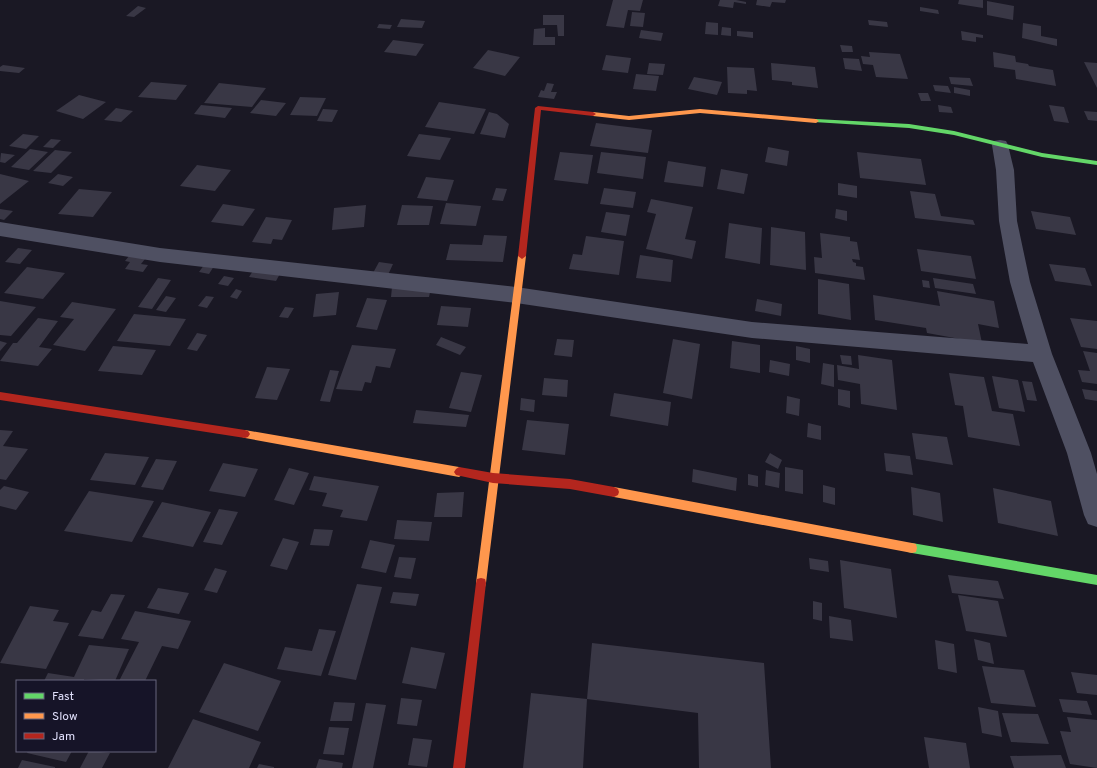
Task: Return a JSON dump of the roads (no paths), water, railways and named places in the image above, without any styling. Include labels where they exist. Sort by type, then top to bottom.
[{"type":"street","points":[[458,768],[528,201],[538,108],[629,118],[700,111],[770,118],[909,126],[954,133],[1042,155],[1097,163]]},
{"type":"street","points":[[1000,145],[1005,170],[1008,221],[1020,282],[1041,354],[1079,453],[1097,515]]},
{"type":"street","points":[[0,229],[160,255],[516,295],[752,330],[1041,354]]},
{"type":"street","points":[[0,396],[187,424],[493,478],[570,484],[889,544],[1097,580]]}]
